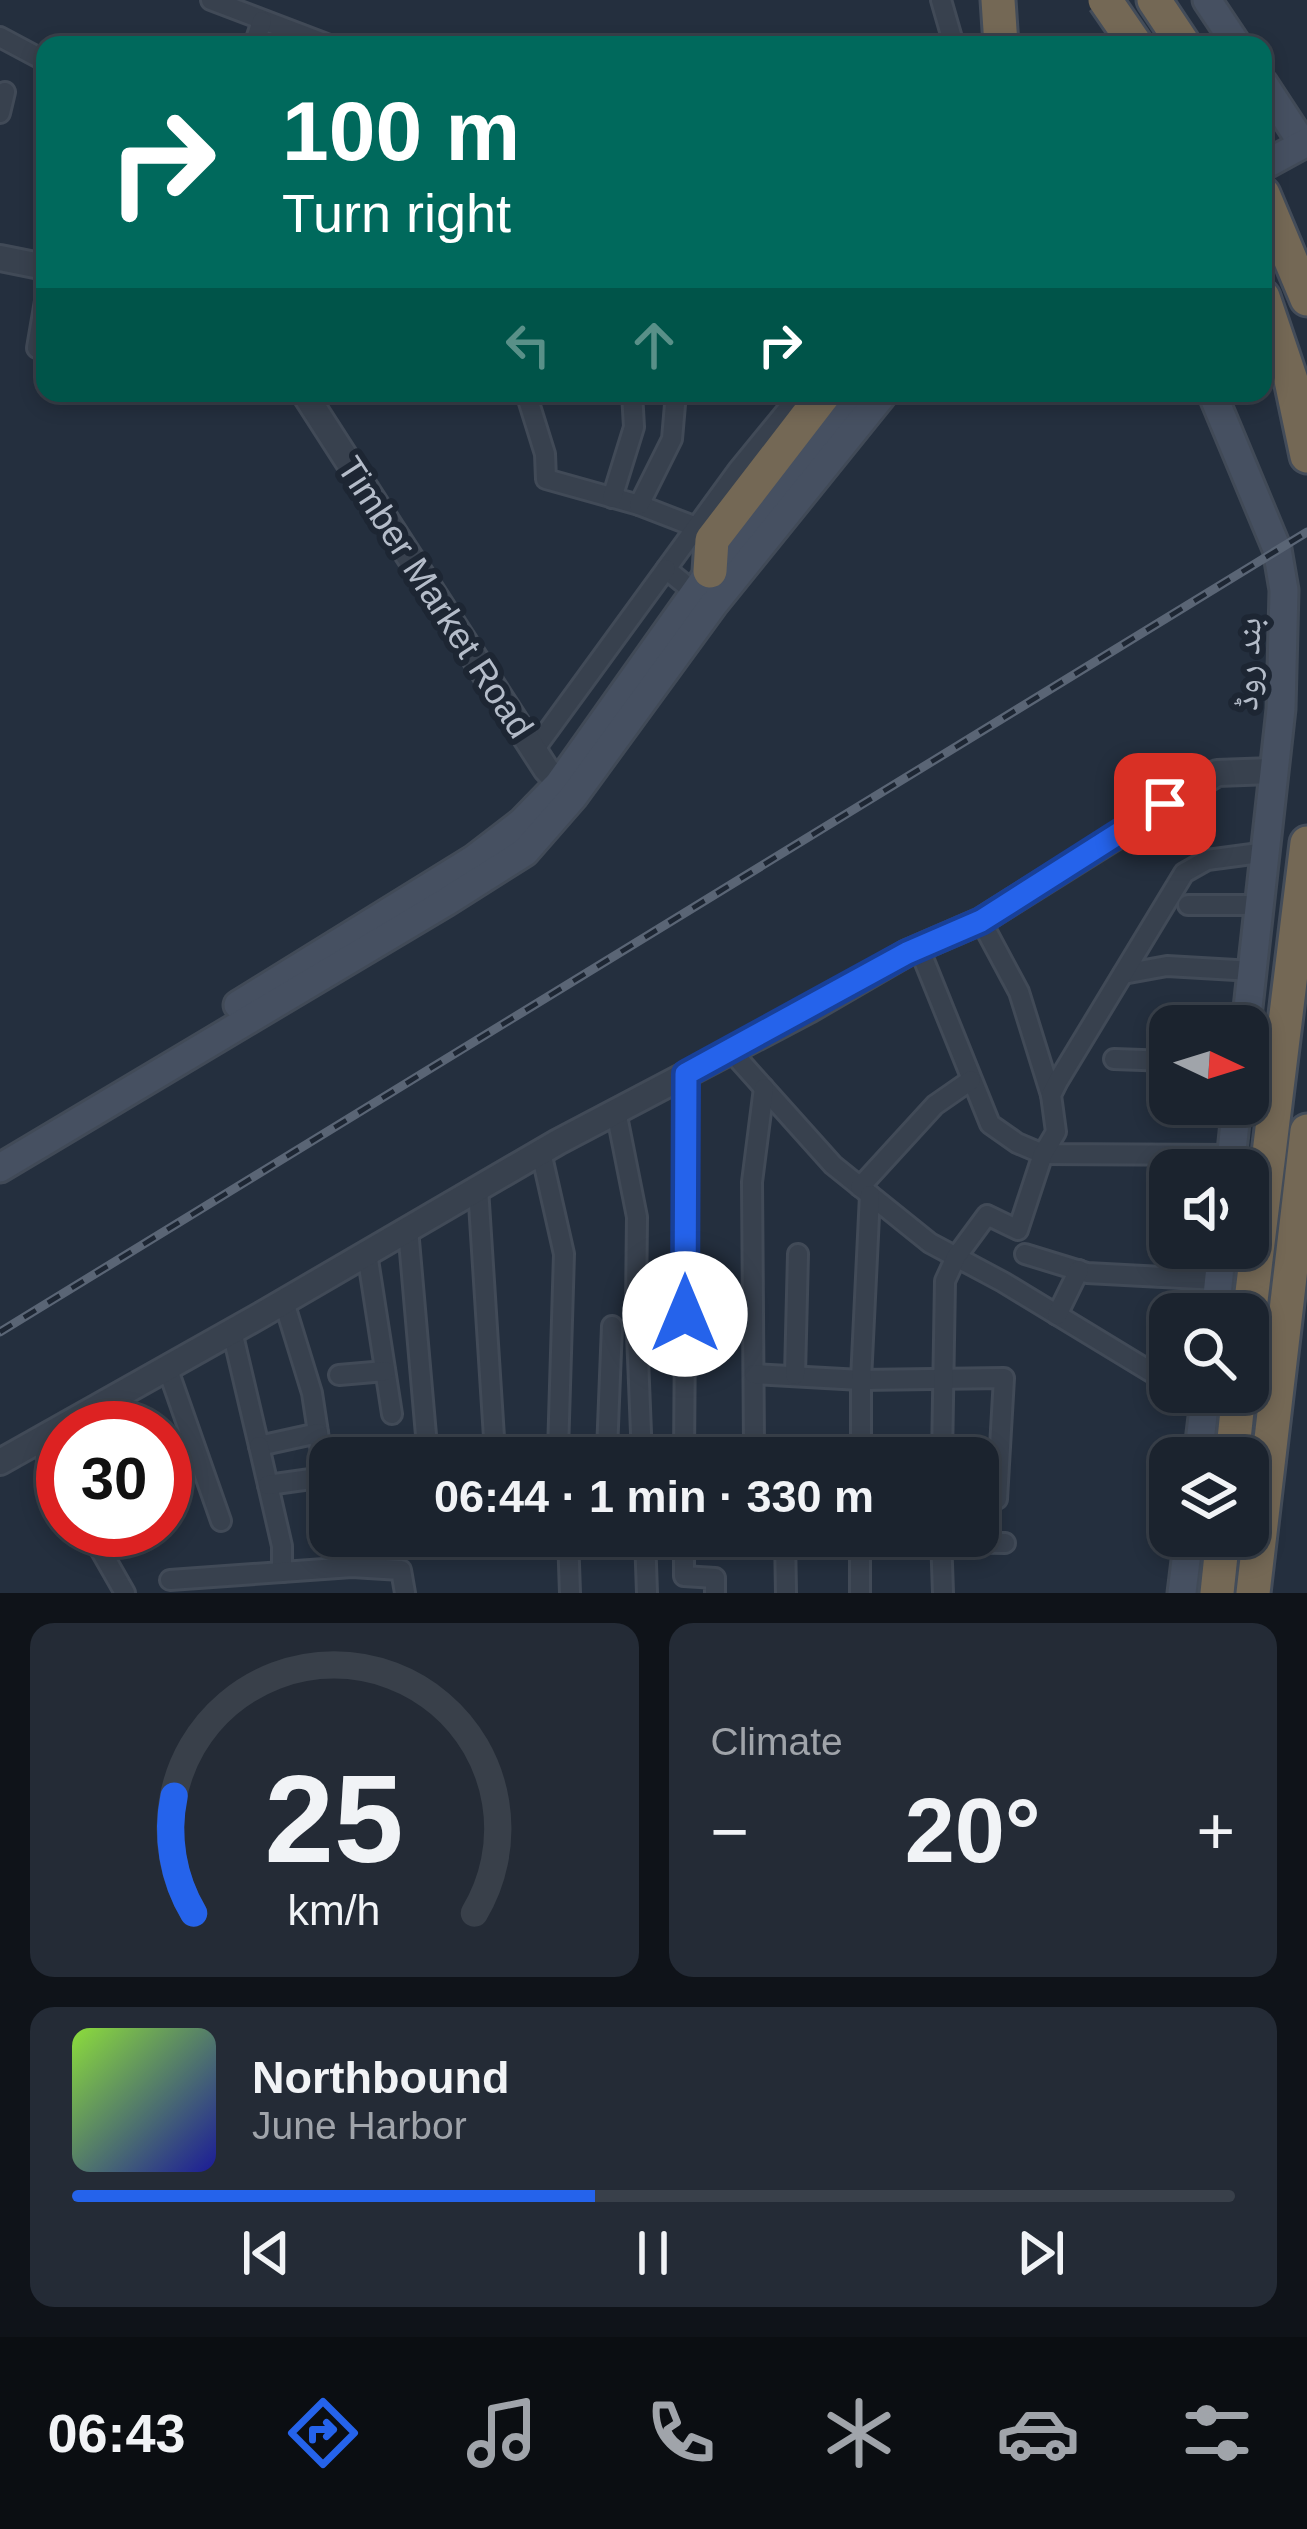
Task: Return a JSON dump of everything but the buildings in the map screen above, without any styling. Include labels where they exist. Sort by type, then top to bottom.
[{"type":"highway","points":[[998,0],[1000,36]]},
{"type":"highway","points":[[1105,0],[1130,36]]},
{"type":"highway","points":[[1154,0],[1178,36]]},
{"type":"highway","points":[[1272,215],[1307,299]]},
{"type":"highway","points":[[1272,324],[1291,380],[1307,455]]},
{"type":"highway","points":[[714,565],[799,402]]},
{"type":"highway","points":[[1252,1293],[1307,843]]},
{"type":"highway","points":[[1253,1593],[1307,1131]]},
{"type":"highway","points":[[1216,1593],[1220,1557]]},
{"type":"main road","points":[[1116,36],[1127,0]]},
{"type":"main road","points":[[1208,0],[1232,36]]},
{"type":"main road","points":[[1272,96],[1305,143],[1272,161]]},
{"type":"main road","points":[[0,1168],[509,863],[538,838],[714,565],[845,402]]},
{"type":"main road","points":[[714,565],[875,402]]},
{"type":"main road","name":"بند روڈ","points":[[1216,402],[1296,586],[1249,1005]]},
{"type":"main road","points":[[0,1152],[474,859],[566,791]]},
{"type":"main road","points":[[1217,1293],[1220,1269]]},
{"type":"main road","points":[[1182,1593],[1186,1557]]},
{"type":"street","points":[[211,0],[305,36]]},
{"type":"street","points":[[940,0],[951,36]]},
{"type":"street","points":[[257,36],[262,20]]},
{"type":"street","points":[[0,38],[36,56]]},
{"type":"street","points":[[0,112],[5,92]]},
{"type":"street","points":[[0,258],[36,265]]},
{"type":"street","name":"Timber Market Road","points":[[310,402],[534,750],[566,791]]},
{"type":"street","points":[[529,402],[546,478],[639,505],[714,565]]},
{"type":"street","points":[[612,498],[634,427],[633,402]]},
{"type":"street","points":[[639,505],[672,439],[675,402]]},
{"type":"street","points":[[666,569],[714,565]]},
{"type":"street","points":[[534,750],[666,569],[714,565]]},
{"type":"street","points":[[107,1401],[541,1152],[919,948],[981,921],[1217,772],[1276,771]]},
{"type":"street","points":[[1051,1095],[1184,873],[1207,860],[1267,852]]},
{"type":"street","points":[[1188,905],[1261,905]]},
{"type":"street","points":[[943,1437],[945,1281],[956,1257],[987,1215],[1018,1230],[1043,1154],[1056,1132],[1051,1095],[1018,992],[981,921]]},
{"type":"street","points":[[919,948],[990,1124],[1043,1154],[1149,1159]]},
{"type":"street","points":[[1123,974],[1167,966],[1253,971]]},
{"type":"street","points":[[731,1051],[833,1166],[930,1243],[1149,1371]]},
{"type":"street","points":[[1114,1059],[1149,1060]]},
{"type":"street","points":[[685,1437],[686,1074]]},
{"type":"street","points":[[861,1437],[865,1191],[935,1106],[971,1080]]},
{"type":"street","points":[[754,1437],[752,1182],[764,1088]]},
{"type":"street","points":[[616,1111],[637,1217],[641,1437]]},
{"type":"street","points":[[541,1152],[564,1254],[558,1437]]},
{"type":"street","points":[[478,1189],[494,1437]]},
{"type":"street","points":[[409,1229],[428,1437]]},
{"type":"street","points":[[367,1253],[392,1414]]},
{"type":"street","points":[[1025,1253],[1079,1270],[1219,1280]]},
{"type":"street","points":[[795,1375],[798,1254]]},
{"type":"street","points":[[1057,1315],[1079,1270]]},
{"type":"street","points":[[284,1302],[312,1393],[319,1437]]},
{"type":"street","points":[[608,1437],[612,1326]]},
{"type":"street","points":[[232,1331],[282,1546],[282,1572]]},
{"type":"street","points":[[167,1367],[221,1521]]},
{"type":"street","points":[[339,1375],[386,1371]]},
{"type":"street","points":[[754,1374],[861,1380],[1004,1378],[999,1464]]},
{"type":"street","points":[[259,1446],[318,1433]]},
{"type":"street","points":[[0,1462],[36,1441]]},
{"type":"street","points":[[268,1485],[309,1479]]},
{"type":"street","points":[[999,1543],[1005,1543]]},
{"type":"street","points":[[104,1557],[125,1593]]},
{"type":"street","points":[[569,1557],[570,1593]]},
{"type":"street","points":[[646,1557],[647,1593]]},
{"type":"street","points":[[684,1557],[684,1576],[715,1578],[716,1593]]},
{"type":"street","points":[[785,1557],[786,1593]]},
{"type":"street","points":[[860,1557],[860,1593]]},
{"type":"street","points":[[942,1557],[943,1593]]},
{"type":"street","points":[[170,1580],[352,1567],[401,1570],[405,1593]]},
{"type":"railway","points":[[0,1332],[1307,532]]},
{"type":"route","points":[[685,1314],[686,1074],[907,953],[981,921],[1165,804]]}]
